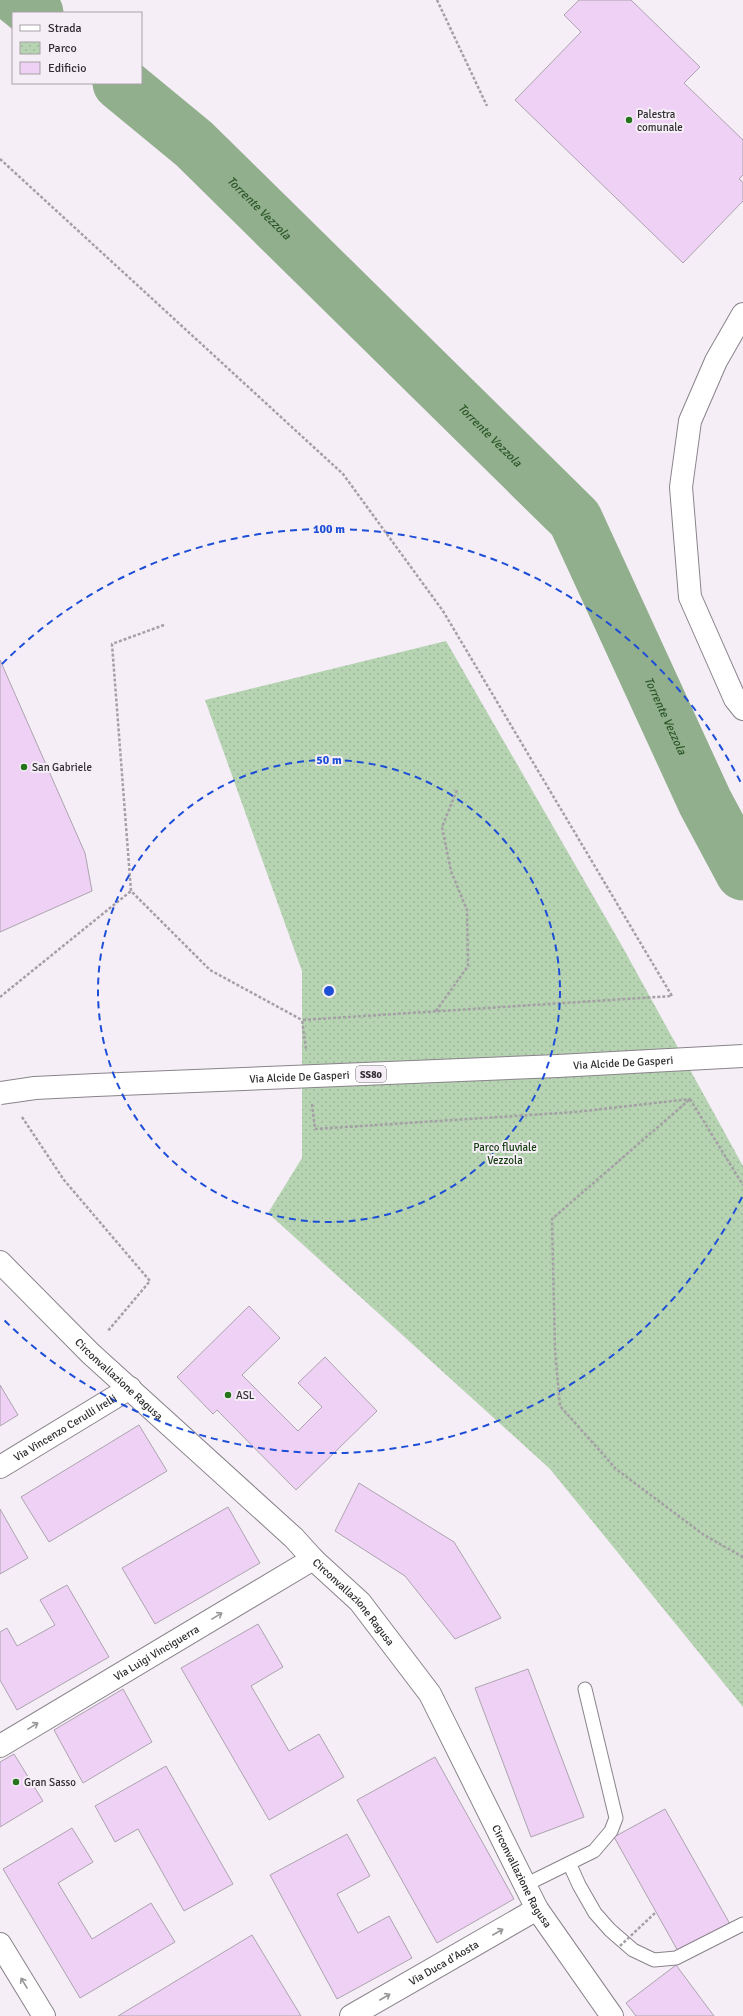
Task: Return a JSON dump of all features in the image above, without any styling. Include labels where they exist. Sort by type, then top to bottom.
[{"type":"street","points":[[743,314],[716,361],[690,421],[681,487],[690,597],[735,699],[743,709]]},
{"type":"street","name":"Via Alcide De Gasperi","points":[[0,1093],[35,1088],[96,1084],[519,1067],[743,1056]]},
{"type":"street","name":"Circonvallazione Ragusa","points":[[0,1262],[90,1353],[294,1538],[313,1559],[360,1602],[430,1694],[538,1909],[612,2016]]},
{"type":"street","name":"Via Vincenzo Cerulli Irelli","points":[[0,1467],[130,1388]]},
{"type":"street","name":"Via Luigi Vinciguerra","points":[[0,1746],[313,1559]]},
{"type":"street","name":"Via Duca d'Aosta","points":[[351,2016],[538,1909]]},
{"type":"street","points":[[0,1944],[44,2016]]},
{"type":"lane","points":[[525,1885],[594,1851],[611,1831],[616,1818],[585,1689]]},
{"type":"lane","points":[[570,1864],[579,1885],[595,1913],[610,1930],[633,1950],[654,1960],[676,1958],[743,1924]]},
{"type":"path","points":[[437,0],[487,106]]},
{"type":"path","points":[[0,159],[343,474],[443,611],[672,996]]},
{"type":"path","points":[[164,625],[112,644],[131,891],[210,970],[302,1020]]},
{"type":"path","points":[[436,1011],[468,966],[467,910],[451,871],[442,827],[457,790]]},
{"type":"path","points":[[0,997],[131,891]]},
{"type":"path","points":[[743,1185],[690,1099],[552,1219],[555,1350],[560,1406],[616,1469],[704,1535],[743,1557]]},
{"type":"path","points":[[21,1117],[64,1180],[150,1281],[90,1353]]},
{"type":"path","points":[[620,1946],[656,1912]]},
{"type":"green space","name":"Parco fluviale Vezzola","points":[[446,641],[622,946],[743,1166],[743,1707],[550,1469],[268,1213],[302,1158],[302,971],[205,700]]},
{"type":"building","name":"Palestra comunale","points":[[579,0],[631,0],[700,67],[684,83],[743,140],[743,175],[739,179],[743,182],[743,201],[683,263],[515,100],[581,32],[564,15]]},
{"type":"building","name":"San Gabriele","points":[[0,660],[85,853],[92,891],[0,932]]},
{"type":"building","name":"ASL","points":[[249,1306],[280,1338],[242,1375],[298,1431],[322,1407],[298,1383],[325,1357],[377,1411],[296,1490],[217,1410],[213,1414],[177,1377]]},
{"type":"building","points":[[0,1385],[18,1415],[0,1426]]},
{"type":"building","points":[[139,1425],[167,1471],[49,1542],[21,1497]]},
{"type":"building","points":[[359,1483],[454,1542],[501,1618],[455,1639],[405,1576],[335,1531]]},
{"type":"building","points":[[228,1507],[260,1563],[155,1624],[122,1568]]},
{"type":"building","points":[[0,1509],[28,1558],[0,1574]]},
{"type":"building","points":[[67,1585],[109,1657],[17,1710],[0,1680],[0,1632],[7,1628],[17,1646],[55,1625],[40,1600]]},
{"type":"building","points":[[258,1624],[283,1667],[251,1686],[289,1751],[319,1734],[344,1777],[269,1820],[181,1668]]},
{"type":"building","points":[[528,1669],[584,1817],[531,1837],[475,1688]]},
{"type":"building","points":[[123,1689],[152,1742],[83,1783],[54,1730]]},
{"type":"building","name":"Gran Sasso","points":[[14,1754],[43,1801],[0,1827],[0,1762]]},
{"type":"building","points":[[435,1757],[514,1899],[437,1943],[357,1800]]},
{"type":"building","points":[[166,1766],[233,1884],[184,1911],[138,1829],[115,1842],[95,1806]]},
{"type":"building","points":[[665,1809],[730,1924],[679,1953],[614,1837]]},
{"type":"building","points":[[72,1828],[93,1862],[58,1883],[92,1939],[151,1903],[175,1942],[80,1998],[3,1869]]},
{"type":"building","points":[[347,1834],[370,1876],[337,1894],[358,1933],[389,1916],[412,1958],[337,1999],[270,1875]]},
{"type":"building","points":[[252,1935],[301,2016],[118,2016]]},
{"type":"building","points":[[676,1965],[714,2016],[636,2016],[626,2003]]},
{"type":"waterway","name":"Torrente Vezzola","points":[[20,0],[35,12]]},
{"type":"waterway","name":"Torrente Vezzola","points":[[121,84],[194,144],[575,519],[705,802],[743,873]]},
{"type":"place","name":"Palestra comunale","points":[[629,120]]},
{"type":"place","name":"San Gabriele","points":[[24,767]]},
{"type":"place","name":"ASL","points":[[228,1395]]},
{"type":"place","name":"Gran Sasso","points":[[16,1782]]}]
